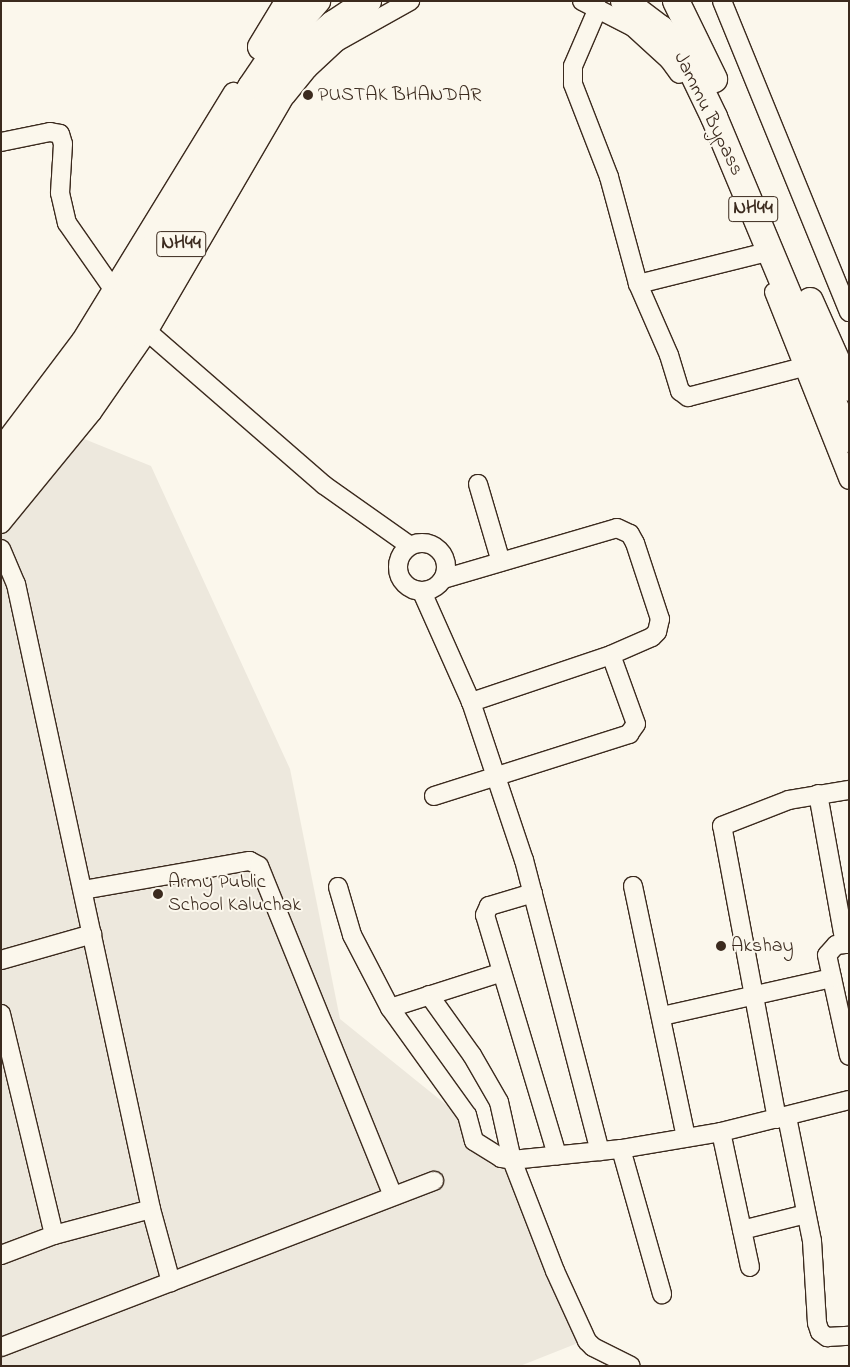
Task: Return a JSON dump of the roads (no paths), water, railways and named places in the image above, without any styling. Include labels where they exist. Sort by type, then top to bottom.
[{"type":"highway","points":[[252,63],[289,1]]},
{"type":"highway","name":"NH44","points":[[1,497],[63,424],[126,336],[317,1]]},
{"type":"highway","name":"NH44","points":[[1,469],[94,348],[289,48],[333,24],[368,1]]},
{"type":"highway","name":"Jammu Bypass","points":[[624,1],[661,29],[689,65],[714,117],[849,438]]},
{"type":"highway","name":"Jammu Bypass","points":[[676,1],[704,57],[849,388]]},
{"type":"street","points":[[1,524],[92,413],[148,332],[286,96],[312,64],[337,42],[410,1]]},
{"type":"street","points":[[722,1],[849,312]]},
{"type":"street","points":[[803,367],[684,396],[638,284],[609,177],[571,74],[590,4],[633,27],[669,60],[685,82],[759,254],[849,480]]},
{"type":"street","points":[[3,441],[81,340],[252,63],[289,48],[286,96]]},
{"type":"street","points":[[1,142],[50,132],[60,134],[60,193],[67,223],[113,289]]},
{"type":"street","points":[[638,284],[759,254]]},
{"type":"street","points":[[148,332],[324,484],[410,546]]},
{"type":"street","points":[[478,484],[501,562]]},
{"type":"street","points":[[443,579],[617,528],[630,534],[661,625],[652,637],[611,655],[471,702]]},
{"type":"street","points":[[425,543],[439,550],[446,564],[443,579],[438,586],[422,592],[407,587],[398,574],[400,558],[410,546],[425,543]]},
{"type":"street","points":[[1,549],[16,584],[151,1209],[171,1282]]},
{"type":"street","points":[[422,592],[471,702],[498,778],[532,893],[600,1151]]},
{"type":"street","points":[[434,796],[498,778],[630,734],[636,724],[611,655]]},
{"type":"street","points":[[849,790],[790,800],[722,826],[755,994],[782,1118],[806,1214],[820,1332],[836,1339],[849,1336]]},
{"type":"street","points":[[818,794],[847,944],[836,945],[827,955],[849,1056]]},
{"type":"street","points":[[83,890],[250,861],[259,866],[393,1196]]},
{"type":"street","points":[[632,886],[662,1016],[686,1137]]},
{"type":"street","points":[[338,887],[356,943],[390,1008],[467,1116],[474,1141],[501,1158],[512,1160],[621,1149],[721,1132],[849,1100]]},
{"type":"street","points":[[532,893],[486,909],[500,973],[557,1155]]},
{"type":"street","points":[[1,960],[92,934]]},
{"type":"street","points":[[390,1008],[500,973]]},
{"type":"street","points":[[662,1016],[832,978]]},
{"type":"street","points":[[429,995],[472,1055],[499,1102],[512,1160],[583,1335],[593,1347],[631,1366]]},
{"type":"street","points":[[1,1014],[54,1235]]},
{"type":"street","points":[[721,1132],[750,1268]]},
{"type":"street","points":[[621,1149],[662,1294]]},
{"type":"street","points":[[1,1347],[434,1181]]},
{"type":"street","points":[[1,1255],[54,1235],[151,1209]]},
{"type":"street","points":[[742,1230],[806,1214]]},
{"type":"place","name":"PUSTAK BHANDAR","points":[[308,95]]},
{"type":"place","name":"Army Public School Kaluchak","points":[[158,894]]},
{"type":"place","name":"Akshay","points":[[721,946]]}]
